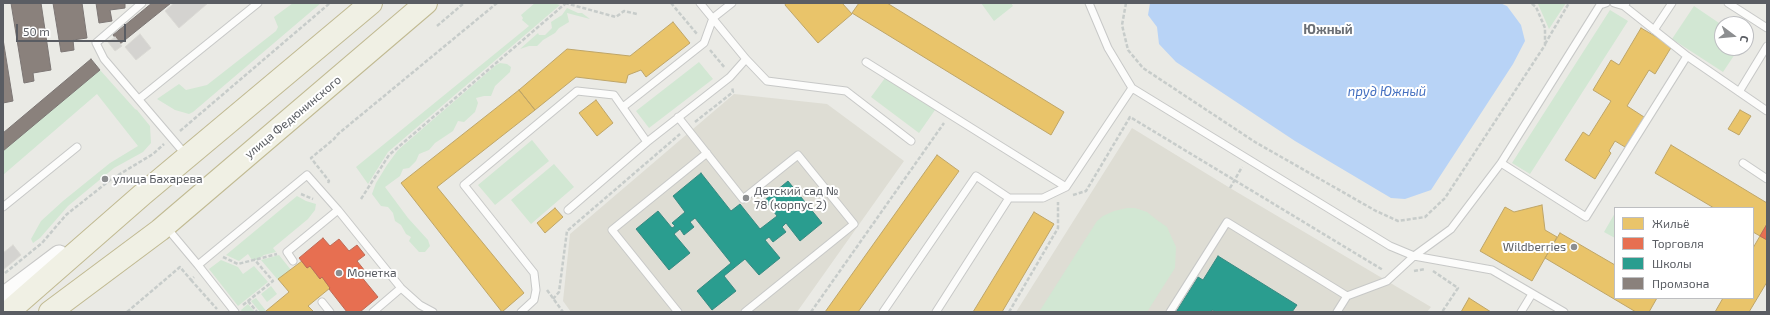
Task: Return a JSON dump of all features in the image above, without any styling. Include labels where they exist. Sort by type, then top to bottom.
[{"type":"highway","points":[[8,312],[142,194],[370,3]]},
{"type":"highway","name":"улица Федюнинского","points":[[50,312],[163,228],[426,3]]},
{"type":"main road","points":[[3,297],[142,194]]},
{"type":"main road","name":"улица Федюнинского","points":[[68,312],[163,228]]},
{"type":"lane","points":[[142,3],[96,43],[104,59],[188,156]]},
{"type":"lane","points":[[139,99],[258,3]]},
{"type":"lane","points":[[700,3],[746,59],[767,81],[846,91],[911,141]]},
{"type":"lane","points":[[623,107],[704,43],[713,18],[732,3]]},
{"type":"lane","points":[[1089,3],[1108,48],[1132,88],[1390,246],[1414,256],[1492,270],[1564,312]]},
{"type":"lane","points":[[1337,312],[1347,296],[1387,281],[1414,256],[1451,229],[1500,163],[1600,5],[1606,3]]},
{"type":"lane","points":[[1614,3],[1625,5],[1687,56],[1767,111]]},
{"type":"lane","points":[[1654,30],[1672,3]]},
{"type":"lane","points":[[1728,3],[1767,28]]},
{"type":"lane","points":[[1739,92],[1767,46]]},
{"type":"lane","points":[[1500,163],[1586,217],[1687,56]]},
{"type":"lane","points":[[568,210],[647,142],[730,77],[746,59]]},
{"type":"lane","points":[[866,62],[1066,187]]},
{"type":"lane","points":[[883,312],[976,176],[1009,198],[1043,198],[1066,187],[1132,88]]},
{"type":"lane","points":[[520,312],[534,300],[536,290],[534,273],[464,185],[577,91],[614,95],[647,142]]},
{"type":"lane","points":[[678,117],[743,199],[798,154],[854,224],[745,312]]},
{"type":"lane","points":[[3,207],[77,147]]},
{"type":"lane","points":[[678,312],[612,230],[707,153]]},
{"type":"lane","points":[[1743,163],[1767,179]]},
{"type":"lane","points":[[198,265],[307,175],[338,210],[401,288],[420,305],[433,312]]},
{"type":"lane","points":[[936,312],[1009,198]]},
{"type":"lane","points":[[293,261],[287,252],[338,210]]},
{"type":"lane","points":[[1170,312],[1227,222],[1347,296]]},
{"type":"lane","points":[[163,228],[198,265],[234,312]]},
{"type":"lane","points":[[373,312],[401,288]]},
{"type":"lane","points":[[1521,312],[1532,294]]},
{"type":"lane","points":[[322,302],[330,312]]},
{"type":"path","points":[[437,26],[464,3]]},
{"type":"path","points":[[338,134],[497,3]]},
{"type":"path","points":[[361,199],[389,155],[565,3],[616,17],[624,12],[637,14]]},
{"type":"path","points":[[1126,3],[1122,25],[1128,50],[1143,68],[1255,142],[1376,211],[1398,221],[1425,217],[1445,198],[1545,45],[1569,3]]},
{"type":"path","points":[[1532,3],[1536,7],[1544,28],[1545,45]]},
{"type":"path","points":[[811,312],[950,114]]},
{"type":"path","points":[[1072,195],[1086,191],[1130,117],[1393,276],[1430,268],[1458,288],[1442,312]]},
{"type":"path","points":[[1009,312],[1058,228],[1058,200]]},
{"type":"path","points":[[220,256],[238,264],[287,252]]},
{"type":"path","points":[[234,312],[273,281],[254,259]]},
{"type":"path","points":[[534,273],[563,312]]},
{"type":"path","points":[[191,280],[220,312]]},
{"type":"path","points":[[248,301],[257,312]]},
{"type":"shaded area","name":"Детский сад № 78 (корпус 2)","points":[[734,94],[827,104],[904,161],[797,312],[571,312],[563,301],[570,234]]},
{"type":"shaded area","points":[[1132,128],[1431,307],[1427,312],[1016,312]]},
{"type":"green space","points":[[293,3],[321,3],[193,112],[189,114],[175,110],[157,99],[179,84],[186,90],[207,85],[276,31],[278,27],[274,17]]},
{"type":"green space","points":[[535,3],[554,3],[560,5],[388,152],[368,184],[356,167],[529,26],[522,20],[523,18],[521,15]]},
{"type":"green space","points":[[981,3],[1011,3],[1013,6],[994,21]]},
{"type":"green space","points":[[1537,3],[1566,3],[1549,29]]},
{"type":"green space","points":[[1694,6],[1714,20],[1714,56],[1734,56],[1723,72],[1672,39]]},
{"type":"green space","points":[[567,8],[578,13],[582,13],[590,19],[567,13],[569,22],[559,28],[555,33],[543,40],[537,46],[529,46],[520,49],[538,33],[539,35],[545,35],[552,28],[551,22],[562,15]]},
{"type":"green space","points":[[1610,10],[1628,21],[1530,174],[1512,163]]},
{"type":"green space","points":[[699,62],[713,79],[649,128],[636,111]]},
{"type":"green space","points":[[500,63],[507,64],[511,67],[510,72],[495,86],[491,96],[476,98],[478,103],[475,112],[464,122],[458,121],[453,131],[435,143],[429,150],[419,154],[416,161],[409,168],[403,169],[400,176],[385,187],[408,218],[428,240],[430,246],[425,252],[419,252],[409,241],[411,237],[406,234],[401,225],[395,221],[393,213],[388,207],[381,206],[372,194],[376,183],[398,150]]},
{"type":"green space","points":[[100,70],[150,126],[151,143],[143,152],[114,168],[68,206],[40,238],[33,243],[31,239],[41,221],[110,163],[138,146],[97,94],[3,175],[3,151]]},
{"type":"green space","points":[[885,78],[935,110],[919,133],[871,97]]},
{"type":"green space","points":[[532,140],[549,161],[495,205],[478,185]]},
{"type":"green space","points":[[554,164],[574,187],[531,224],[511,200]]},
{"type":"green space","points":[[297,196],[316,204],[315,210],[308,219],[273,248],[276,252],[264,255],[257,260],[252,260],[248,254],[239,261],[226,255]]},
{"type":"green space","points":[[1135,208],[1147,212],[1167,227],[1176,247],[1175,268],[1147,312],[1039,312],[1097,221],[1103,216],[1114,211]]},
{"type":"green space","points":[[1614,215],[1614,237],[1604,232]]},
{"type":"green space","points":[[279,255],[291,270],[278,280],[261,260]]},
{"type":"green space","points":[[221,260],[238,267],[243,274],[254,266],[268,282],[238,306],[209,269]]},
{"type":"green space","points":[[271,286],[277,294],[267,302],[261,294]]},
{"type":"green space","points":[[256,298],[267,312],[260,312],[251,301]]},
{"type":"green space","points":[[248,304],[255,312],[242,312],[241,310]]},
{"type":"water","name":"пруд Южный","points":[[1150,3],[1500,3],[1507,6],[1521,25],[1525,41],[1513,64],[1431,190],[1405,199],[1391,198],[1295,141],[1176,62],[1159,44],[1157,27],[1148,15]]},
{"type":"building: Жильё","points":[[786,3],[842,3],[852,14],[818,43],[785,5]]},
{"type":"building: Жильё","points":[[859,3],[887,3],[1064,112],[1051,135],[852,13]]},
{"type":"building: Жильё","points":[[673,22],[690,43],[646,77],[641,70],[628,75],[626,83],[576,77],[535,110],[519,90],[567,49],[630,56]]},
{"type":"building: Жильё","points":[[1641,28],[1672,46],[1655,74],[1649,70],[1627,106],[1644,117],[1625,147],[1615,141],[1609,151],[1611,153],[1595,179],[1565,160],[1583,132],[1589,136],[1611,101],[1593,90],[1611,60],[1619,65]]},
{"type":"building: Жильё","points":[[519,90],[535,110],[437,187],[524,293],[502,312],[401,183]]},
{"type":"building: Жильё","points":[[596,100],[613,123],[597,136],[579,113]]},
{"type":"building: Жильё","points":[[1740,110],[1751,116],[1739,135],[1728,129]]},
{"type":"building: Жильё","points":[[1671,145],[1767,203],[1767,224],[1760,236],[1754,233],[1754,207],[1712,207],[1655,173]]},
{"type":"building: Жильё","points":[[937,155],[959,171],[858,312],[825,312]]},
{"type":"building: Жильё","points":[[1542,205],[1545,230],[1557,237],[1532,281],[1480,251],[1505,207],[1514,212]]},
{"type":"building: Жильё","points":[[555,208],[563,217],[545,233],[537,223]]},
{"type":"building: Жильё","points":[[1034,212],[1054,224],[1002,312],[973,312]]},
{"type":"building: Жильё","points":[[1560,233],[1614,264],[1614,299],[1545,258]]},
{"type":"building: Жильё","points":[[1760,236],[1767,240],[1767,282],[1749,312],[1715,312],[1722,299],[1754,299],[1754,246]]},
{"type":"building: Жильё","points":[[302,261],[307,268],[310,266],[320,279],[322,277],[330,288],[308,306],[314,312],[267,312],[266,311],[289,292],[278,279]]},
{"type":"building: Жильё","points":[[1469,298],[1491,312],[1461,312]]},
{"type":"building: Жильё","points":[[1614,299],[1656,299],[1649,312],[1636,312]]},
{"type":"building: Торговля","points":[[1767,224],[1767,240],[1760,236]]},
{"type":"building: Торговля","name":"Монетка","points":[[323,238],[330,246],[339,239],[349,251],[357,245],[365,255],[357,261],[365,271],[360,275],[378,297],[360,312],[347,312],[329,289],[330,288],[322,277],[320,279],[310,266],[307,268],[299,258]]},
{"type":"building: Школы","points":[[701,173],[731,211],[740,204],[760,229],[777,216],[765,200],[788,181],[822,223],[800,241],[786,223],[782,227],[786,232],[773,242],[769,237],[765,240],[780,258],[759,275],[745,259],[724,276],[736,291],[712,310],[697,291],[731,263],[695,218],[690,222],[694,227],[684,235],[680,229],[674,234],[690,253],[669,270],[636,229],[658,211],[672,228],[675,226],[672,223],[685,212],[673,196]]},
{"type":"building: Школы","points":[[1218,256],[1297,305],[1292,312],[1216,312],[1212,310],[1210,312],[1176,312],[1198,277],[1203,280]]},
{"type":"building: Промзона","points":[[11,3],[41,3],[51,70],[33,73],[34,81],[24,83]]},
{"type":"building: Промзона","points":[[53,3],[82,3],[87,38],[73,40],[74,50],[61,52]]},
{"type":"building: Промзона","points":[[96,3],[125,3],[125,8],[110,10],[112,21],[99,23]]},
{"type":"building: Промзона","points":[[152,3],[171,3],[120,44],[113,35]]},
{"type":"building: Промзона","points":[[3,39],[13,101],[3,103]]},
{"type":"building: Промзона","points":[[91,59],[100,70],[3,151],[3,133]]},
{"type":"building: Прочее","points":[[174,3],[208,3],[179,28],[165,11]]},
{"type":"building: Прочее","points":[[140,34],[151,48],[136,60],[125,47]]},
{"type":"building: Прочее","points":[[115,37],[122,46],[115,51],[108,42]]},
{"type":"building: Прочее","points":[[13,245],[21,255],[3,270],[3,253]]},
{"type":"place","name":"улица Бахарева","points":[[105,179]]},
{"type":"place","name":"Детский сад № 78 (корпус 2)","points":[[746,198]]},
{"type":"place","name":"Wildberries","points":[[1574,247]]},
{"type":"place","name":"Монетка","points":[[339,273]]},
{"type":"district","name":"Южный","points":[[1328,30]]}]
